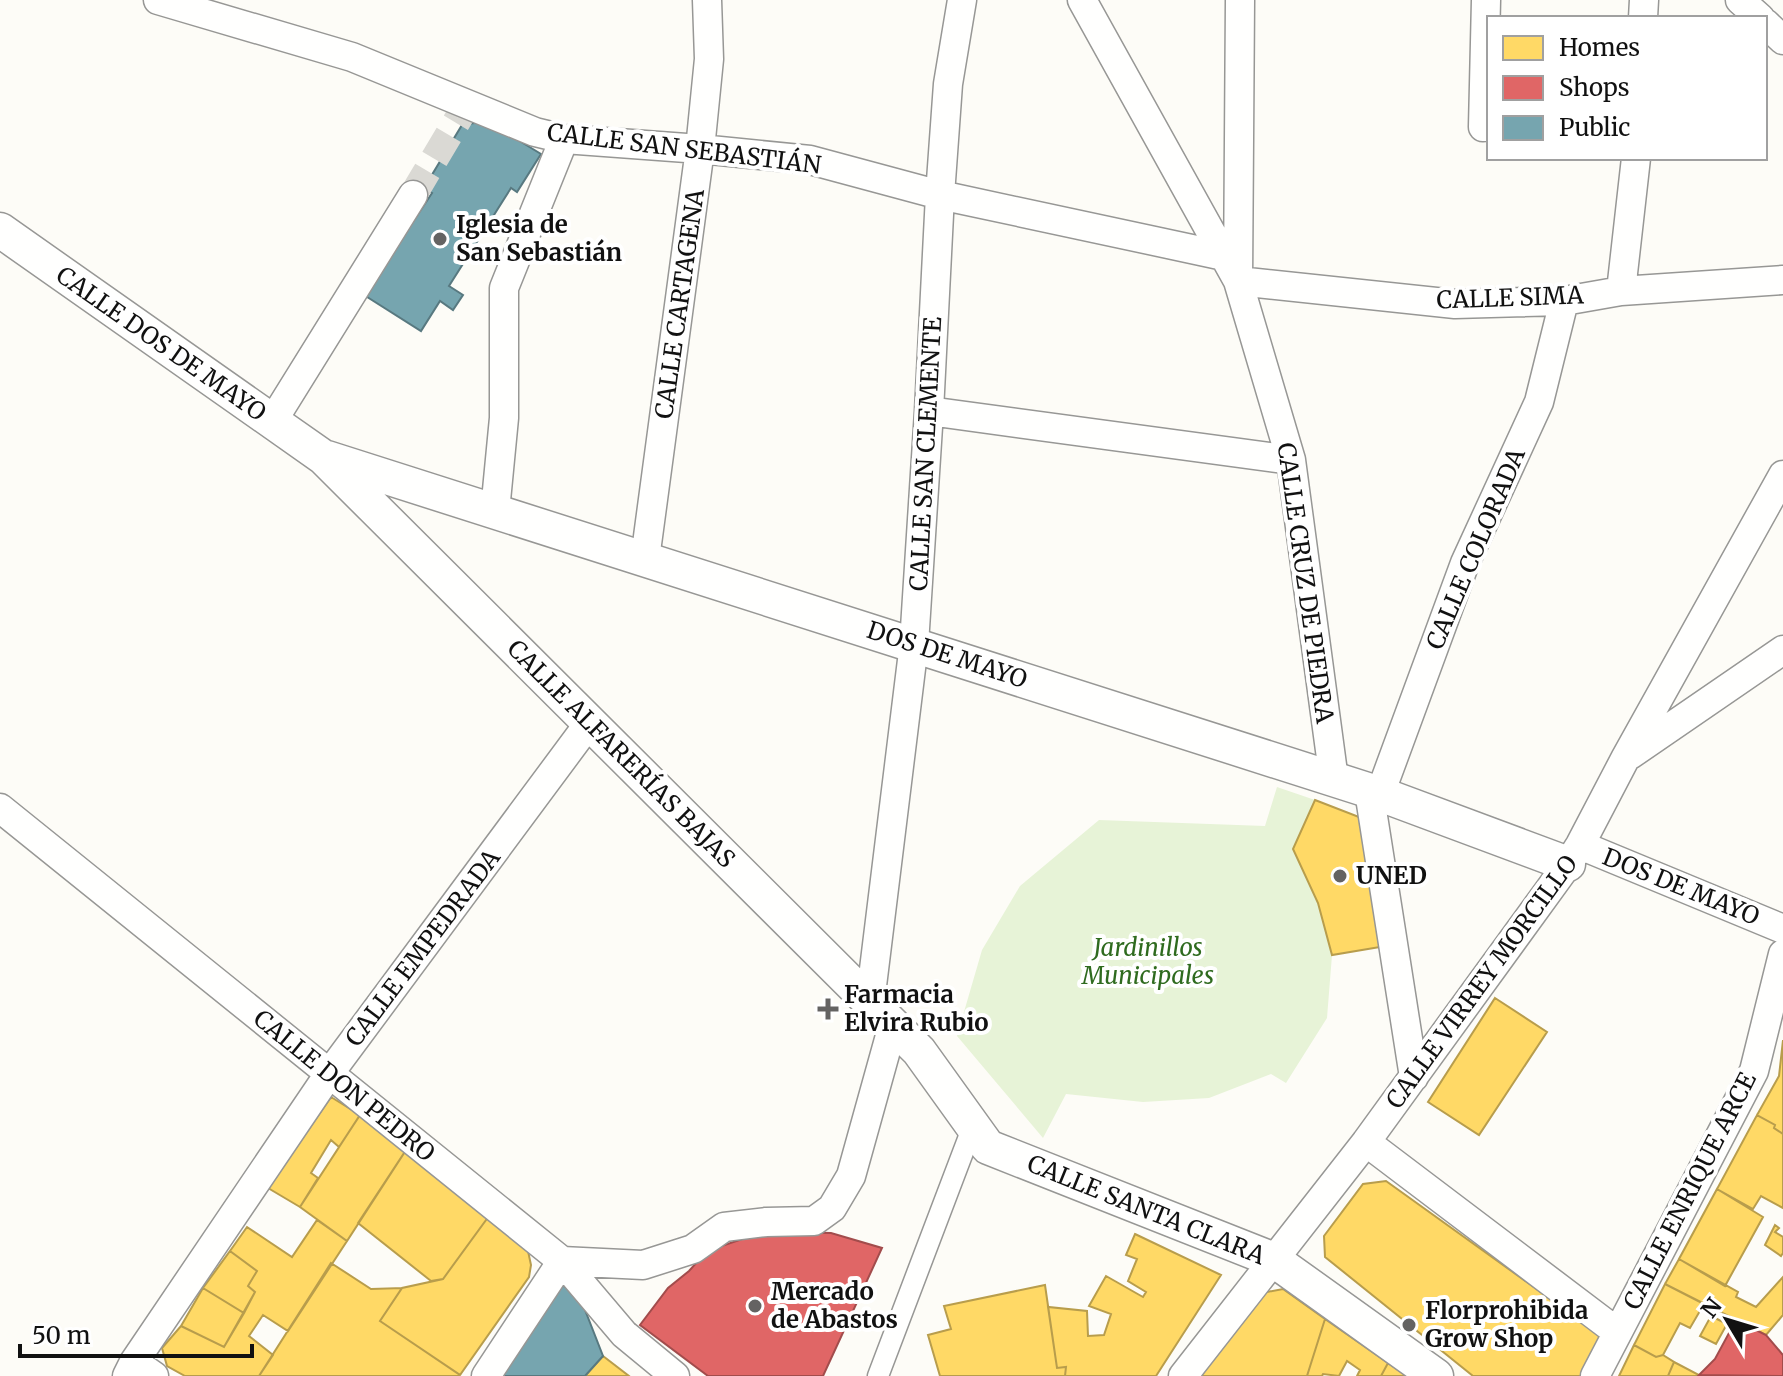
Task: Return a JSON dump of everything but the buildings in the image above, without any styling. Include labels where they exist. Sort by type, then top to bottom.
[{"type":"street","name":"CALLE SAN SEBASTIÁN","points":[[158,0],[352,57],[535,132],[564,139],[810,160],[940,195],[1224,256]]},
{"type":"street","name":"CALLE CARTAGENA","points":[[645,559],[700,149],[709,59],[707,0]]},
{"type":"street","name":"CALLE SAN CLEMENTE","points":[[562,1261],[643,1265],[693,1249],[724,1227],[814,1221],[832,1208],[851,1176],[881,1014],[914,644],[948,84],[962,0]]},
{"type":"street","name":"CALLE CRUZ DE PIEDRA","points":[[1082,0],[1238,281],[1291,460],[1334,780]]},
{"type":"street","points":[[1238,281],[1240,0]]},
{"type":"street","points":[[1483,127],[1486,0]]},
{"type":"street","points":[[1740,0],[1758,16]]},
{"type":"street","points":[[1767,25],[1783,40]]},
{"type":"street","points":[[495,511],[504,418],[504,288],[564,139]]},
{"type":"street","points":[[1621,291],[1636,160]]},
{"type":"street","points":[[272,422],[413,195]]},
{"type":"street","name":"CALLE DOS DE MAYO","points":[[0,230],[323,457]]},
{"type":"street","name":"CALLE SIMA","points":[[1238,281],[1455,304],[1564,301],[1621,291],[1783,280]]},
{"type":"street","name":"CALLE COLORADA","points":[[1374,793],[1465,563],[1539,402],[1564,301]]},
{"type":"street","points":[[929,411],[1291,460]]},
{"type":"street","name":"DOS DE MAYO","points":[[323,457],[1574,854],[1783,929]]},
{"type":"street","name":"CALLE ALFARERÍAS BAJAS","points":[[323,457],[919,1051]]},
{"type":"street","name":"CALLE VIRREY MORCILLO","points":[[1183,1376],[1366,1142],[1574,854],[1783,475]]},
{"type":"street","points":[[1626,757],[1783,650]]},
{"type":"street","name":"CALLE EMPEDRADA","points":[[138,1371],[329,1074],[590,722]]},
{"type":"street","points":[[1374,793],[1414,1077]]},
{"type":"street","name":"CALLE DON PEDRO","points":[[0,808],[562,1261],[624,1334],[675,1376]]},
{"type":"street","name":"CALLE ENRIQUE ARCE","points":[[1595,1376],[1754,1071],[1783,954]]},
{"type":"street","name":"CALLE SANTA CLARA","points":[[919,1051],[988,1147],[1274,1260],[1436,1376]]},
{"type":"street","points":[[878,1376],[973,1126]]},
{"type":"street","points":[[1366,1142],[1617,1332]]},
{"type":"street","points":[[486,1376],[562,1261]]},
{"type":"green space","name":"Jardinillos Municipales","points":[[1277,787],[1315,800],[1293,849],[1318,903],[1332,955],[1327,1018],[1286,1083],[1271,1074],[1209,1098],[1143,1102],[1066,1094],[1043,1138],[957,1036],[982,950],[1020,886],[1099,820],[1265,826]]},
{"type":"tunnel","points":[[413,195],[467,104]]},
{"type":"place","name":"Iglesia de San Sebastián","points":[[440,239]]},
{"type":"place","name":"UNED","points":[[1340,876]]},
{"type":"place","name":"Farmacia Elvira Rubio","points":[[828,1009]]},
{"type":"place","name":"Mercado de Abastos","points":[[755,1306]]},
{"type":"place","name":"Florprohibida Grow Shop","points":[[1409,1325]]}]
